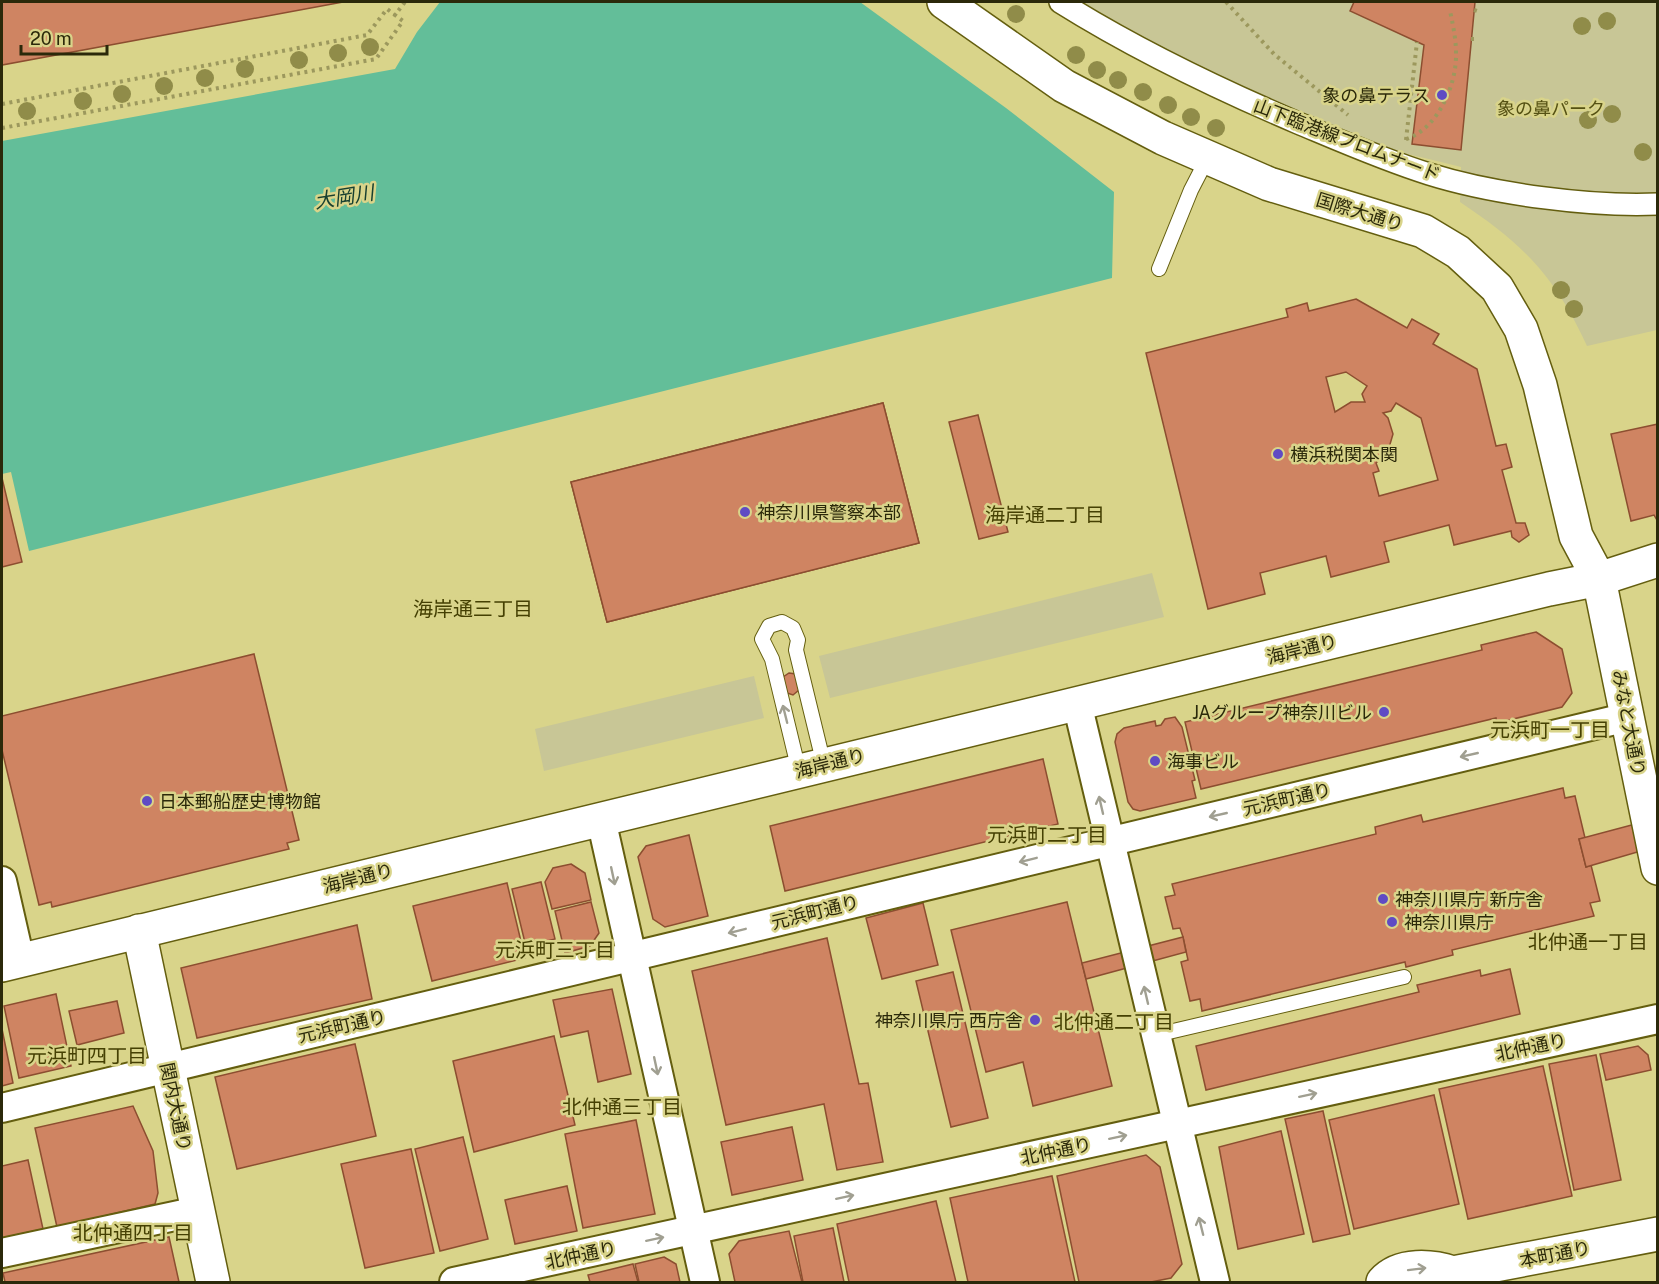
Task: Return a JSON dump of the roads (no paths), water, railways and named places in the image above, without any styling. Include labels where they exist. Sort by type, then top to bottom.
[{"type":"main road","name":"国際大通り","points":[[944,2],[1064,86],[1207,159],[1269,184],[1423,231],[1458,252],[1497,288],[1521,329],[1533,362],[1576,536],[1599,579]]},
{"type":"main road","name":"海岸通り","points":[[11,963],[1077,703],[1599,579],[1658,560]]},
{"type":"main road","name":"みなと大通り","points":[[1599,579],[1658,868]]},
{"type":"main road","name":"関内大通り","points":[[139,932],[213,1282]]},
{"type":"main road","name":"本町通り","points":[[1383,1282],[1400,1271],[1433,1267],[1449,1278],[1658,1234]]},
{"type":"street","name":"山下臨港線プロムナード","points":[[1060,2],[1136,46],[1264,109],[1429,174],[1495,191],[1634,205],[1658,204]]},
{"type":"street","points":[[1077,703],[1215,1282]]},
{"type":"street","name":"元浜町通り","points":[[2,1108],[1628,717]]},
{"type":"street","points":[[601,819],[705,1282]]},
{"type":"street","points":[[2,881],[11,963]]},
{"type":"street","name":"北仲通り","points":[[454,1282],[1658,1019]]},
{"type":"street","points":[[2,1253],[198,1211]]},
{"type":"lane","points":[[1159,269],[1191,190],[1207,159]]},
{"type":"lane","points":[[782,622],[793,628],[798,640],[796,650],[811,768],[772,659],[762,639],[769,626],[782,622]]},
{"type":"lane","points":[[1156,1035],[1404,977]]},
{"type":"water","name":"大岡川","points":[[440,2],[860,2],[1006,108],[1114,192],[1112,278],[29,551],[11,472],[2,474],[2,141],[395,69],[417,32]]},
{"type":"place","name":"象の鼻テラス","points":[[1442,95]]},
{"type":"place","name":"横浜税関本関","points":[[1278,454]]},
{"type":"place","name":"神奈川県警察本部","points":[[745,512]]},
{"type":"place","name":"JAグループ神奈川ビル","points":[[1384,712]]},
{"type":"place","name":"海事ビル","points":[[1155,761]]},
{"type":"place","name":"日本郵船歴史博物館","points":[[147,801]]},
{"type":"place","name":"神奈川県庁 新庁舎","points":[[1383,899]]},
{"type":"place","name":"神奈川県庁","points":[[1392,922]]},
{"type":"place","name":"神奈川県庁 西庁舎","points":[[1035,1020]]},
{"type":"district","name":"海岸通二丁目","points":[[1045,515]]},
{"type":"district","name":"海岸通三丁目","points":[[473,609]]},
{"type":"district","name":"元浜町一丁目","points":[[1550,730]]},
{"type":"district","name":"元浜町二丁目","points":[[1047,835]]},
{"type":"district","name":"北仲通一丁目","points":[[1588,942]]},
{"type":"district","name":"元浜町三丁目","points":[[555,950]]},
{"type":"district","name":"北仲通二丁目","points":[[1114,1022]]},
{"type":"district","name":"元浜町四丁目","points":[[87,1056]]},
{"type":"district","name":"北仲通三丁目","points":[[622,1107]]},
{"type":"district","name":"北仲通四丁目","points":[[133,1233]]},
{"type":"park label","name":"象の鼻パーク","points":[[1551,108]]}]
